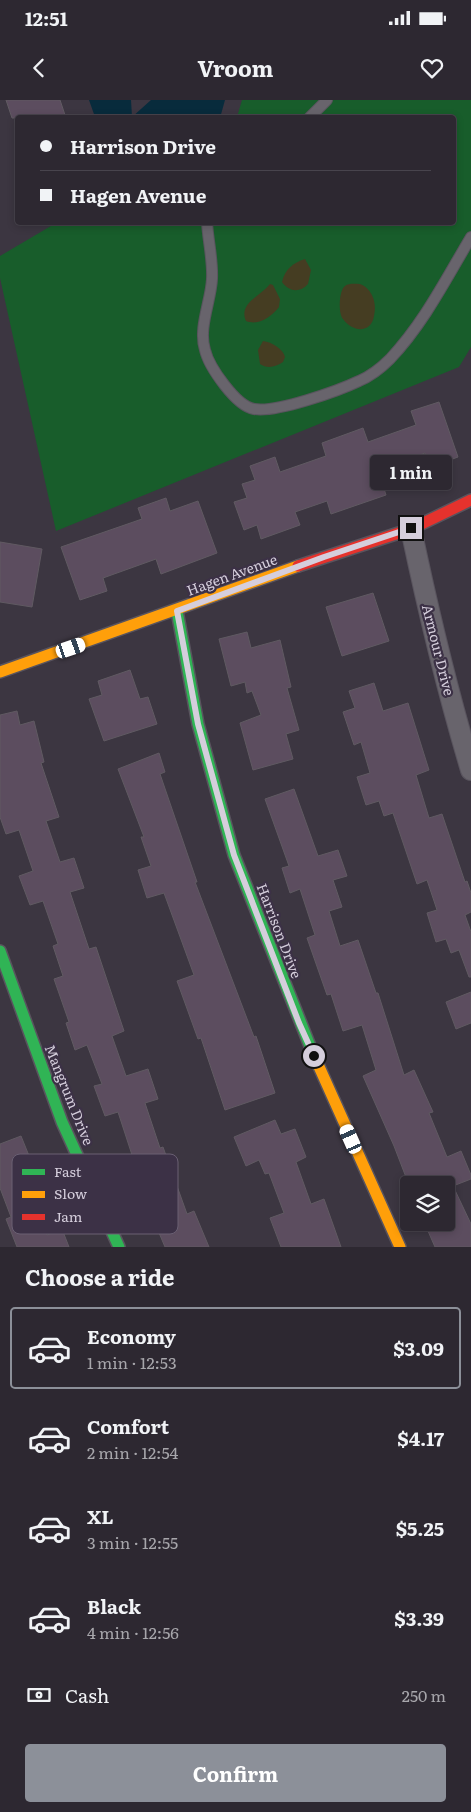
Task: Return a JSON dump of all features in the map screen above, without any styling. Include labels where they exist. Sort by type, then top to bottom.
[{"type":"street","name":"Hagen Avenue","points":[[0,672],[411,528],[471,500]]},
{"type":"street","name":"Armour Drive","points":[[411,528],[439,654],[471,770]]},
{"type":"street","name":"Harrison Drive","points":[[177,611],[198,724],[234,855],[299,1023],[400,1247]]},
{"type":"street","name":"Mangrum Drive","points":[[0,951],[62,1122],[77,1154]]},
{"type":"street","name":"Mangrum Drive","points":[[113,1234],[119,1247]]},
{"type":"lane","points":[[312,115],[327,100]]},
{"type":"lane","points":[[207,225],[212,278],[204,337],[205,352],[234,398],[247,407],[264,410],[290,405],[360,381],[382,367],[415,330],[429,310],[471,237]]},
{"type":"green space","points":[[242,100],[471,100],[471,347],[459,367],[56,531],[0,278],[0,256],[53,225],[456,225],[456,115],[238,115]]},
{"type":"sand","points":[[305,259],[311,270],[308,284],[298,290],[288,288],[282,282],[285,273],[297,262]]},
{"type":"sand","points":[[270,284],[273,285],[280,299],[279,307],[264,320],[256,322],[246,321],[245,309]]},
{"type":"sand","points":[[360,284],[371,293],[375,307],[374,316],[369,326],[356,329],[351,327],[341,316],[340,297],[345,286]]},
{"type":"sand","points":[[263,341],[273,344],[280,349],[285,357],[283,362],[272,367],[260,364],[258,350]]},
{"type":"water","points":[[89,100],[131,100],[132,115],[94,115]]},
{"type":"water","points":[[151,100],[225,100],[221,115],[134,115]]},
{"type":"building","points":[[6,100],[60,100],[65,115],[15,115],[15,118],[12,118]]},
{"type":"building","points":[[439,402],[458,457],[431,467],[425,453],[378,470],[386,495],[331,514],[327,501],[295,512],[300,525],[261,539],[257,525],[244,530],[234,502],[247,498],[242,484],[255,480],[250,466],[275,457],[280,472],[326,456],[322,443],[363,428],[368,442],[416,425],[411,411]]},
{"type":"building","points":[[166,498],[170,511],[198,501],[217,553],[161,574],[156,559],[103,578],[107,591],[80,600],[61,547],[142,519],[138,508]]},
{"type":"building","points":[[0,542],[42,549],[32,607],[0,602]]},
{"type":"building","points":[[373,593],[389,641],[342,656],[326,607]]},
{"type":"building","points":[[247,632],[251,648],[280,640],[291,687],[287,688],[299,730],[286,734],[293,759],[253,770],[240,723],[261,715],[252,691],[247,693],[245,682],[231,686],[219,639]]},
{"type":"building","points":[[130,670],[140,699],[148,697],[157,724],[104,741],[89,699],[102,695],[98,681]]},
{"type":"building","points":[[374,683],[383,711],[408,703],[429,770],[416,775],[429,818],[442,814],[465,882],[467,881],[471,893],[471,912],[465,915],[471,932],[471,977],[469,977],[459,950],[451,953],[446,939],[436,942],[427,913],[437,910],[427,880],[417,884],[393,813],[384,816],[379,801],[366,805],[357,777],[370,773],[361,742],[354,745],[343,712],[355,708],[349,691]]},
{"type":"building","points":[[17,711],[20,725],[34,721],[44,762],[41,763],[59,817],[46,821],[60,862],[74,858],[84,888],[70,892],[89,949],[96,947],[124,1031],[112,1036],[126,1076],[148,1069],[158,1099],[145,1103],[160,1148],[163,1147],[166,1154],[132,1154],[118,1112],[105,1116],[94,1086],[102,1084],[87,1045],[75,1050],[66,1023],[69,1022],[54,979],[63,976],[53,946],[58,944],[43,901],[30,905],[19,876],[33,871],[19,830],[6,834],[0,817],[0,715]]},
{"type":"building","points":[[159,753],[165,772],[160,774],[197,882],[195,882],[254,1037],[256,1036],[275,1093],[225,1110],[201,1038],[198,1039],[177,981],[194,975],[164,893],[147,898],[138,870],[151,866],[141,837],[144,837],[118,769]]},
{"type":"building","points":[[294,789],[318,856],[338,850],[347,876],[333,880],[342,907],[329,911],[340,946],[358,940],[376,993],[378,993],[404,1075],[414,1070],[433,1112],[429,1113],[447,1157],[461,1151],[471,1179],[455,1185],[455,1176],[406,1176],[363,1076],[376,1070],[362,1025],[343,1031],[331,994],[327,995],[307,938],[315,935],[300,889],[290,893],[282,868],[289,866],[265,799]]},
{"type":"building","points":[[471,992],[471,1023],[456,1029],[446,1002]]},
{"type":"building","points":[[275,1120],[281,1134],[295,1129],[306,1157],[296,1162],[311,1204],[324,1199],[341,1247],[281,1247],[270,1218],[284,1213],[269,1173],[265,1174],[259,1160],[246,1166],[234,1137]]},
{"type":"building","points":[[21,1136],[28,1154],[12,1154],[12,1234],[64,1234],[69,1247],[17,1247],[6,1219],[11,1217],[0,1188],[0,1144]]},
{"type":"building","points":[[178,1189],[187,1214],[194,1211],[209,1247],[165,1247],[160,1234],[178,1234]]},
{"type":"building","points":[[455,1190],[471,1224],[471,1247],[435,1247],[428,1231],[455,1231]]},
{"type":"traffic: fast","points":[[177,611],[198,724],[234,855],[312,1051]]},
{"type":"traffic: fast","points":[[0,951],[62,1122],[77,1154]]},
{"type":"traffic: fast","points":[[113,1234],[119,1247]]},
{"type":"traffic: slow","points":[[0,672],[298,566]]},
{"type":"traffic: slow","points":[[312,1051],[400,1247]]},
{"type":"traffic: jam","points":[[298,566],[411,529],[471,500]]},
{"type":"route","points":[[314,1056],[299,1023],[234,855],[198,724],[177,611],[324,557],[411,528]]}]
